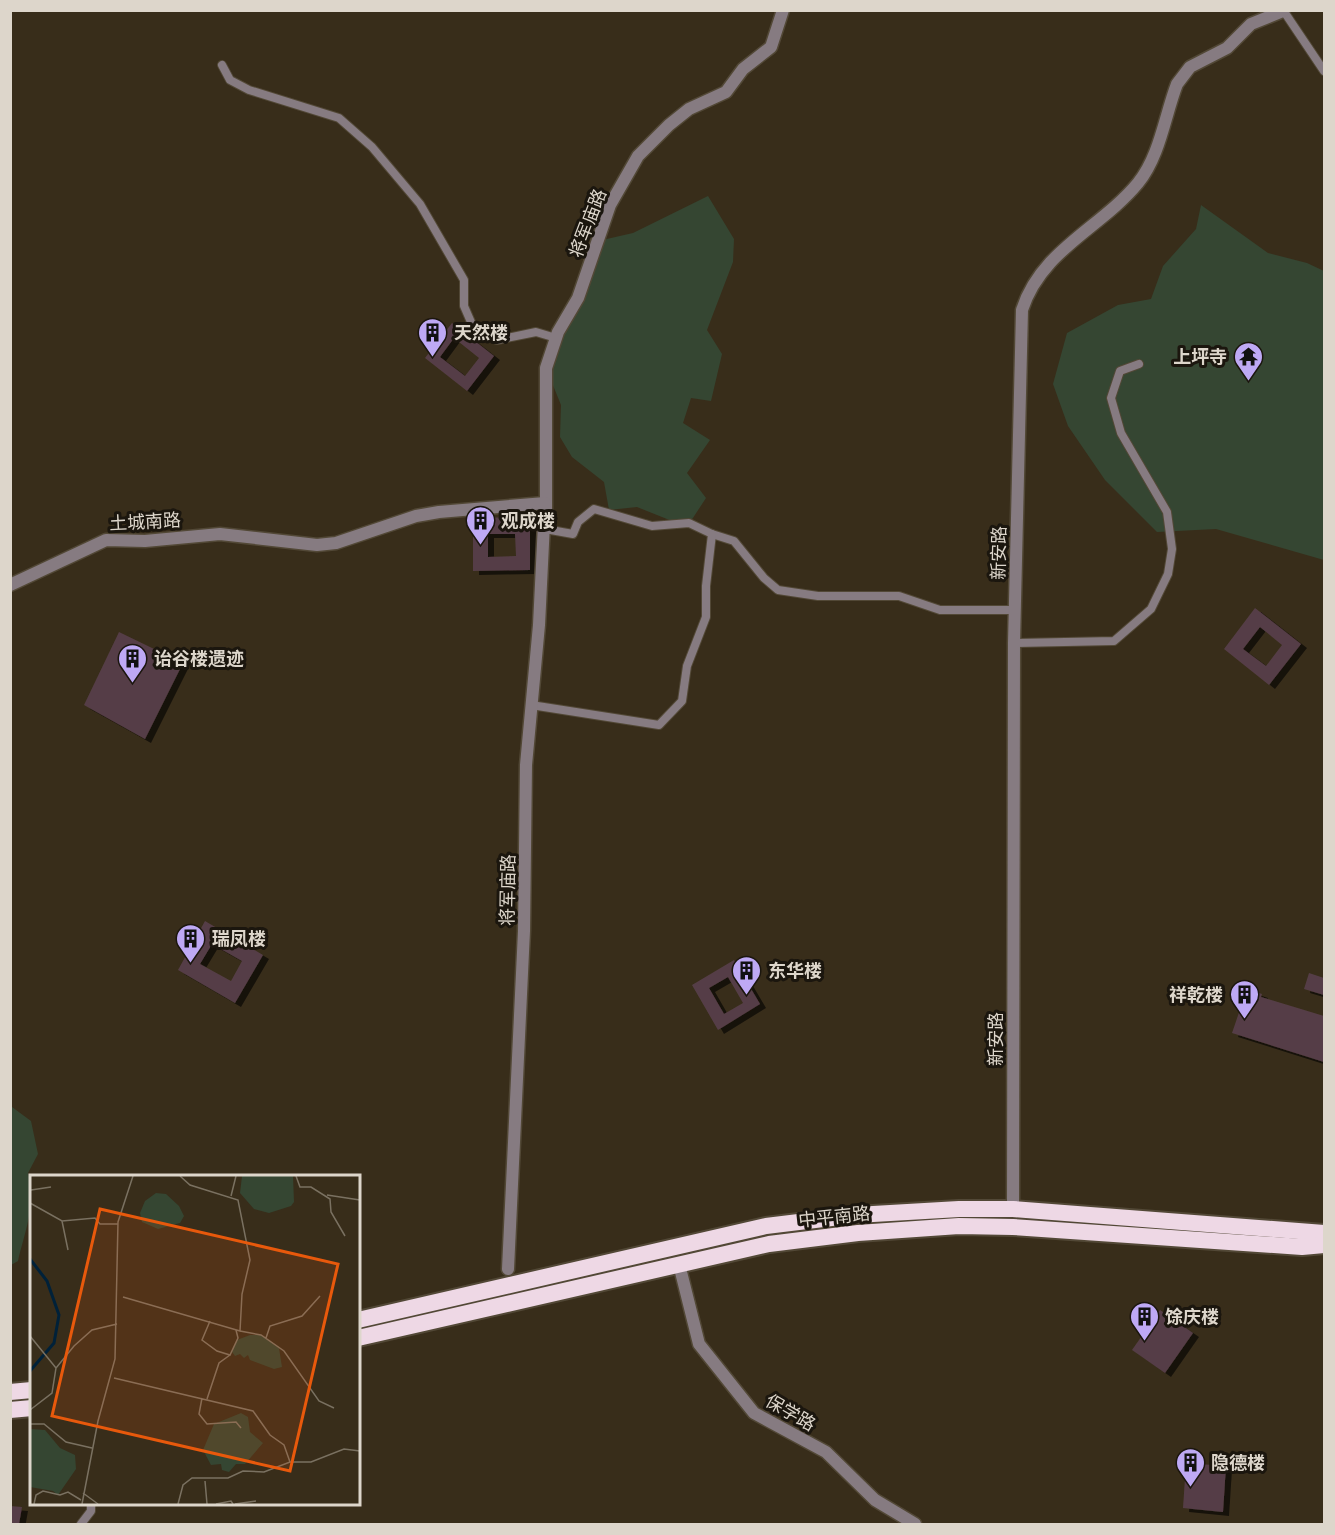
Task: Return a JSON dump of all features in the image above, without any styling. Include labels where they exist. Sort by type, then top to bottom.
[{"type":"highway","points":[[360,1320],[766,1226],[897,1212],[1013,1209],[1324,1233]]},
{"type":"highway","name":"中平南路","points":[[360,1338],[769,1244],[813,1238],[959,1226],[1013,1227],[1302,1247],[1324,1245]]},
{"type":"highway","points":[[10,1392],[30,1390]]},
{"type":"highway","points":[[10,1410],[30,1408]]},
{"type":"street","name":"将军庙路","points":[[508,1269],[524,931],[526,765],[546,507],[546,368],[556,338],[578,298],[610,205],[638,156],[669,124],[689,109],[726,92],[743,69],[771,47],[783,10]]},
{"type":"street","name":"新安路","points":[[1013,1209],[1014,643],[1020,321],[1025,299],[1038,277],[1069,243],[1139,182],[1149,164],[1175,91],[1185,72],[1236,41],[1251,24],[1283,11]]},
{"type":"street","name":"土城南路","points":[[10,585],[101,542],[220,534],[317,545],[336,543],[416,516],[440,512],[546,507]]},
{"type":"street","name":"保学路","points":[[679,1264],[699,1344],[754,1413],[826,1452],[876,1500],[915,1524]]},
{"type":"lane","points":[[1283,11],[1324,71]]},
{"type":"lane","points":[[222,65],[230,80],[249,90],[339,118],[372,147],[420,204],[465,280],[464,306],[474,329],[497,340],[536,332],[556,338]]},
{"type":"lane","points":[[1014,643],[1114,641],[1151,609],[1168,574],[1172,549],[1167,512],[1122,433],[1111,398],[1120,371],[1139,364]]},
{"type":"lane","points":[[545,530],[573,534],[578,522],[594,509],[652,526],[689,524],[734,541],[764,578],[778,590],[818,596],[899,596],[940,610],[1015,610]]},
{"type":"lane","points":[[531,705],[659,724],[682,700],[687,666],[706,617],[706,586],[712,534]]},
{"type":"lane","points":[[81,1524],[91,1512],[91,1505]]},
{"type":"green space","points":[[708,196],[734,239],[733,262],[707,330],[722,354],[711,401],[691,398],[683,423],[710,440],[687,473],[706,498],[687,527],[637,507],[609,510],[604,482],[572,457],[560,437],[561,405],[546,368],[598,241],[633,233]]},
{"type":"green space","points":[[1201,205],[1268,253],[1307,263],[1324,271],[1324,560],[1216,529],[1157,532],[1105,480],[1068,426],[1053,384],[1067,333],[1118,305],[1151,299],[1163,266],[1196,229]]},
{"type":"green space","points":[[10,1101],[12,1107],[31,1121],[38,1154],[28,1173],[30,1210],[18,1261],[11,1265]]},
{"type":"building","name":"天然楼","points":[[452,323],[494,356],[467,391],[425,358]],"holes":[[[454,338],[479,358],[465,376],[440,357]]]},
{"type":"building","name":"观成楼","points":[[530,517],[530,570],[473,571],[473,518]],"holes":[[[488,534],[515,534],[516,556],[488,557]]]},
{"type":"building","points":[[1255,608],[1301,644],[1269,685],[1224,649]],"holes":[[[1260,627],[1282,645],[1266,666],[1243,649]]]},
{"type":"building","name":"诒谷楼遗迹","points":[[119,632],[183,663],[145,739],[84,705]]},
{"type":"building","name":"瑞凤楼","points":[[205,921],[263,955],[235,1003],[178,970]],"holes":[[[212,944],[242,961],[231,981],[200,964]]]},
{"type":"building","name":"东华楼","points":[[734,960],[760,1004],[718,1030],[692,985]],"holes":[[[728,977],[743,1003],[724,1014],[709,988]]]},
{"type":"building","points":[[1309,973],[1324,978],[1324,995],[1304,989]]},
{"type":"building","points":[[1247,989],[1262,994],[1261,997],[1324,1016],[1324,1062],[1232,1033]]},
{"type":"building","name":"馀庆楼","points":[[1160,1310],[1193,1333],[1165,1373],[1132,1350]]},
{"type":"building","name":"隐德楼","points":[[1186,1463],[1226,1466],[1223,1512],[1183,1508]]},
{"type":"building","points":[[10,1506],[22,1507],[19,1524],[10,1524]]},
{"type":"place","name":"天然楼","points":[[433,358]]},
{"type":"place","name":"上坪寺","points":[[1248,382]]},
{"type":"place","name":"观成楼","points":[[480,546]]},
{"type":"place","name":"诒谷楼遗迹","points":[[133,684]]},
{"type":"place","name":"瑞凤楼","points":[[191,964]]},
{"type":"place","name":"东华楼","points":[[747,996]]},
{"type":"place","name":"祥乾楼","points":[[1244,1020]]},
{"type":"place","name":"馀庆楼","points":[[1144,1342]]},
{"type":"place","name":"隐德楼","points":[[1190,1488]]}]
